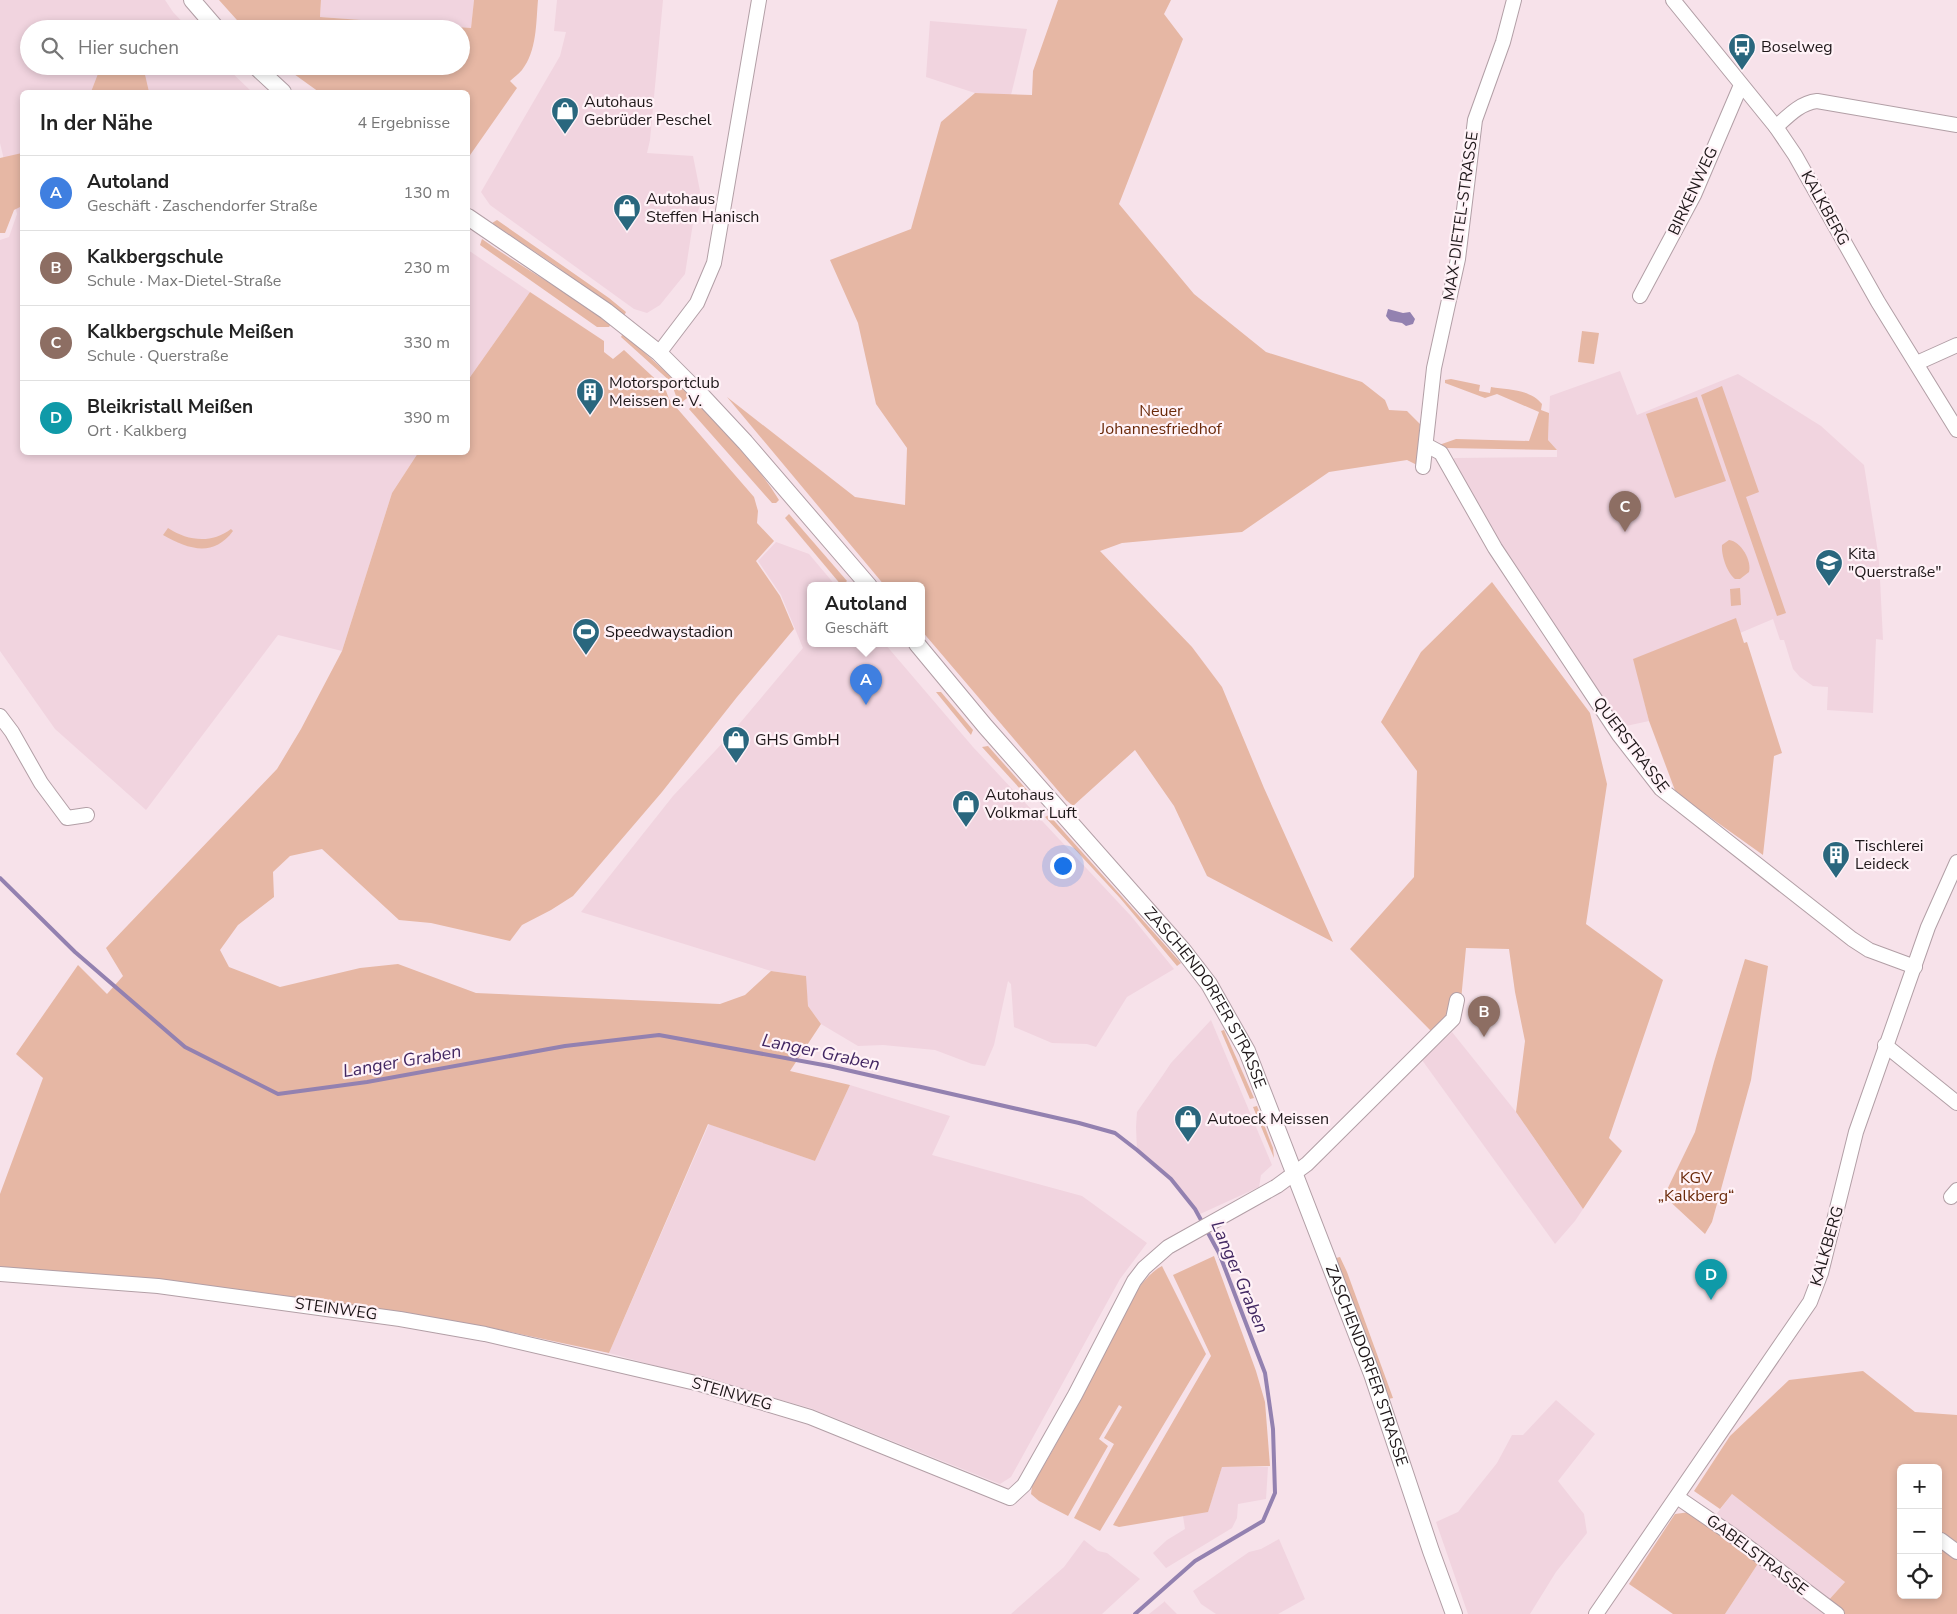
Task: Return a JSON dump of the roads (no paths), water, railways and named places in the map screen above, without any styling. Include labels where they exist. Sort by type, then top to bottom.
[{"type":"street","points":[[192,0],[209,20]]},
{"type":"street","points":[[659,354],[704,291],[714,263],[760,0]]},
{"type":"street","name":"MAX-DIETEL-STRASSE","points":[[1423,467],[1434,368],[1458,259],[1475,120],[1503,42],[1514,0]]},
{"type":"street","name":"KALKBERG","points":[[1672,0],[1776,127],[1816,190],[1878,302],[1957,430]]},
{"type":"street","points":[[264,75],[282,90]]},
{"type":"street","name":"BIRKENWEG","points":[[1640,296],[1694,195],[1741,85]]},
{"type":"street","points":[[1776,127],[1800,106],[1810,102],[1827,102],[1957,125]]},
{"type":"street","points":[[470,218],[606,311],[659,354],[703,396],[745,442],[866,582]]},
{"type":"street","points":[[1917,363],[1957,345]]},
{"type":"street","name":"QUERSTRASSE","points":[[1426,446],[1441,454],[1500,554],[1619,735],[1661,789],[1869,950],[1915,967]]},
{"type":"street","name":"ZASCHENDORFER STRASSE","points":[[920,647],[985,726],[1176,942],[1209,984],[1229,1017],[1247,1051],[1385,1410],[1431,1551],[1454,1614]]},
{"type":"street","points":[[0,716],[12,732],[41,783],[67,818],[87,815]]},
{"type":"street","name":"KALKBERG","points":[[1596,1614],[1810,1302],[1821,1273],[1856,1132],[1928,927],[1957,862]]},
{"type":"street","points":[[1295,1174],[1453,1019],[1457,1000]]},
{"type":"street","points":[[1886,1045],[1957,1103]]},
{"type":"street","name":"STEINWEG","points":[[0,1274],[158,1286],[391,1317],[485,1334],[700,1384],[801,1414],[1010,1498],[1024,1484],[1076,1395],[1134,1281],[1154,1258],[1186,1236],[1277,1186],[1295,1174]]},
{"type":"street","name":"GABELSTRASSE","points":[[1677,1497],[1731,1534],[1836,1614]]},
{"type":"street","points":[[1942,1541],[1957,1552]]},
{"type":"waterway","name":"Langer Graben","points":[[0,878],[75,952],[185,1047],[278,1094],[367,1082],[565,1046],[659,1035],[829,1066],[1079,1123],[1115,1133],[1171,1179],[1195,1209],[1219,1253],[1265,1373],[1273,1429],[1275,1493],[1263,1521],[1195,1561],[1135,1614]]},
{"type":"place","name":"Boselweg","points":[[1742,71]]},
{"type":"place","name":"Autohaus Gebrüder Peschel","points":[[565,135]]},
{"type":"place","name":"Autohaus Steffen Hanisch","points":[[627,232]]},
{"type":"place","name":"Motorsportclub Meissen e. V.","points":[[590,416]]},
{"type":"place","name":"Kalkbergschule Meißen","points":[[1625,532]]},
{"type":"place","name":"Kita \"Querstraße\"","points":[[1829,587]]},
{"type":"place","name":"Speedwaystadion","points":[[586,656]]},
{"type":"place","name":"Autoland","points":[[866,705]]},
{"type":"place","name":"GHS GmbH","points":[[736,764]]},
{"type":"place","name":"Autohaus Volkmar Luft","points":[[966,828]]},
{"type":"place","name":"Tischlerei Leideck","points":[[1836,879]]},
{"type":"place","name":"Kalkbergschule","points":[[1484,1037]]},
{"type":"place","name":"Autoeck Meissen","points":[[1188,1143]]},
{"type":"place","name":"Bleikristall Meißen","points":[[1711,1300]]},
{"type":"park label","name":"Neuer Johannesfriedhof","points":[[1161,420]]},
{"type":"park label","name":"KGV „Kalkberg“","points":[[1696,1187]]}]
